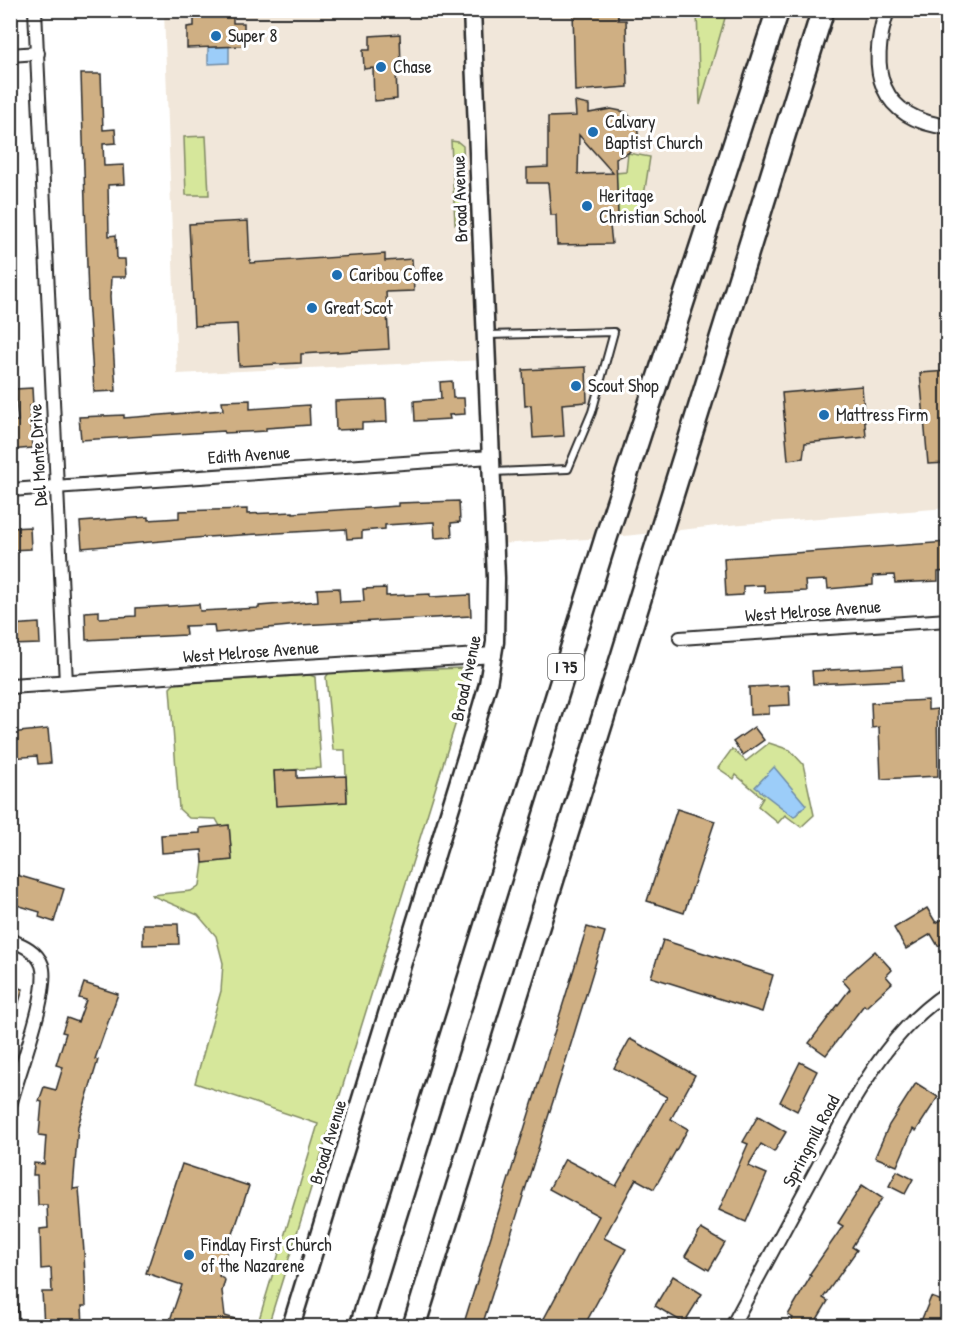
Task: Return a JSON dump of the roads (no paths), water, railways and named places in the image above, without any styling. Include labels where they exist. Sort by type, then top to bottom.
[{"type":"highway","name":"I 75","points":[[361,1326],[606,538],[778,10]]},
{"type":"highway","points":[[414,1326],[823,10]]},
{"type":"main road","name":"Broad Avenue","points":[[291,1326],[476,725],[494,655],[496,599],[472,10]]},
{"type":"street","name":"Del Monte Drive","points":[[35,10],[66,683]]},
{"type":"street","points":[[887,10],[880,37],[878,59],[878,70],[885,91],[899,109],[908,116],[928,125],[948,128]]},
{"type":"street","points":[[10,55],[38,53]]},
{"type":"street","name":"Edith Avenue","points":[[10,490],[491,464]]},
{"type":"street","name":"West Melrose Avenue","points":[[680,638],[948,620]]},
{"type":"street","name":"West Melrose Avenue","points":[[10,686],[494,655]]},
{"type":"street","points":[[10,940],[29,948],[37,955],[45,974],[42,996],[10,1106]]},
{"type":"street","name":"Springmill Road","points":[[732,1326],[855,1098],[872,1071],[904,1028],[919,1013],[948,992]]},
{"type":"street","points":[[10,1298],[12,1326]]},
{"type":"lane","points":[[486,335],[614,332],[592,412],[568,469],[491,464]]},
{"type":"water","points":[[229,46],[229,63],[208,64],[208,47]]},
{"type":"water","points":[[774,767],[806,805],[794,817],[755,787]]},
{"type":"place","name":"Super 8","points":[[216,36]]},
{"type":"place","name":"Chase","points":[[381,67]]},
{"type":"place","name":"Calvary Baptist Church","points":[[593,132]]},
{"type":"place","name":"Heritage Christian School","points":[[587,206]]},
{"type":"place","name":"Caribou Coffee","points":[[337,275]]},
{"type":"place","name":"Great Scot","points":[[312,308]]},
{"type":"place","name":"Scout Shop","points":[[576,386]]},
{"type":"place","name":"Mattress Firm","points":[[824,415]]},
{"type":"place","name":"Findlay First Church of the Nazarene","points":[[189,1255]]}]
